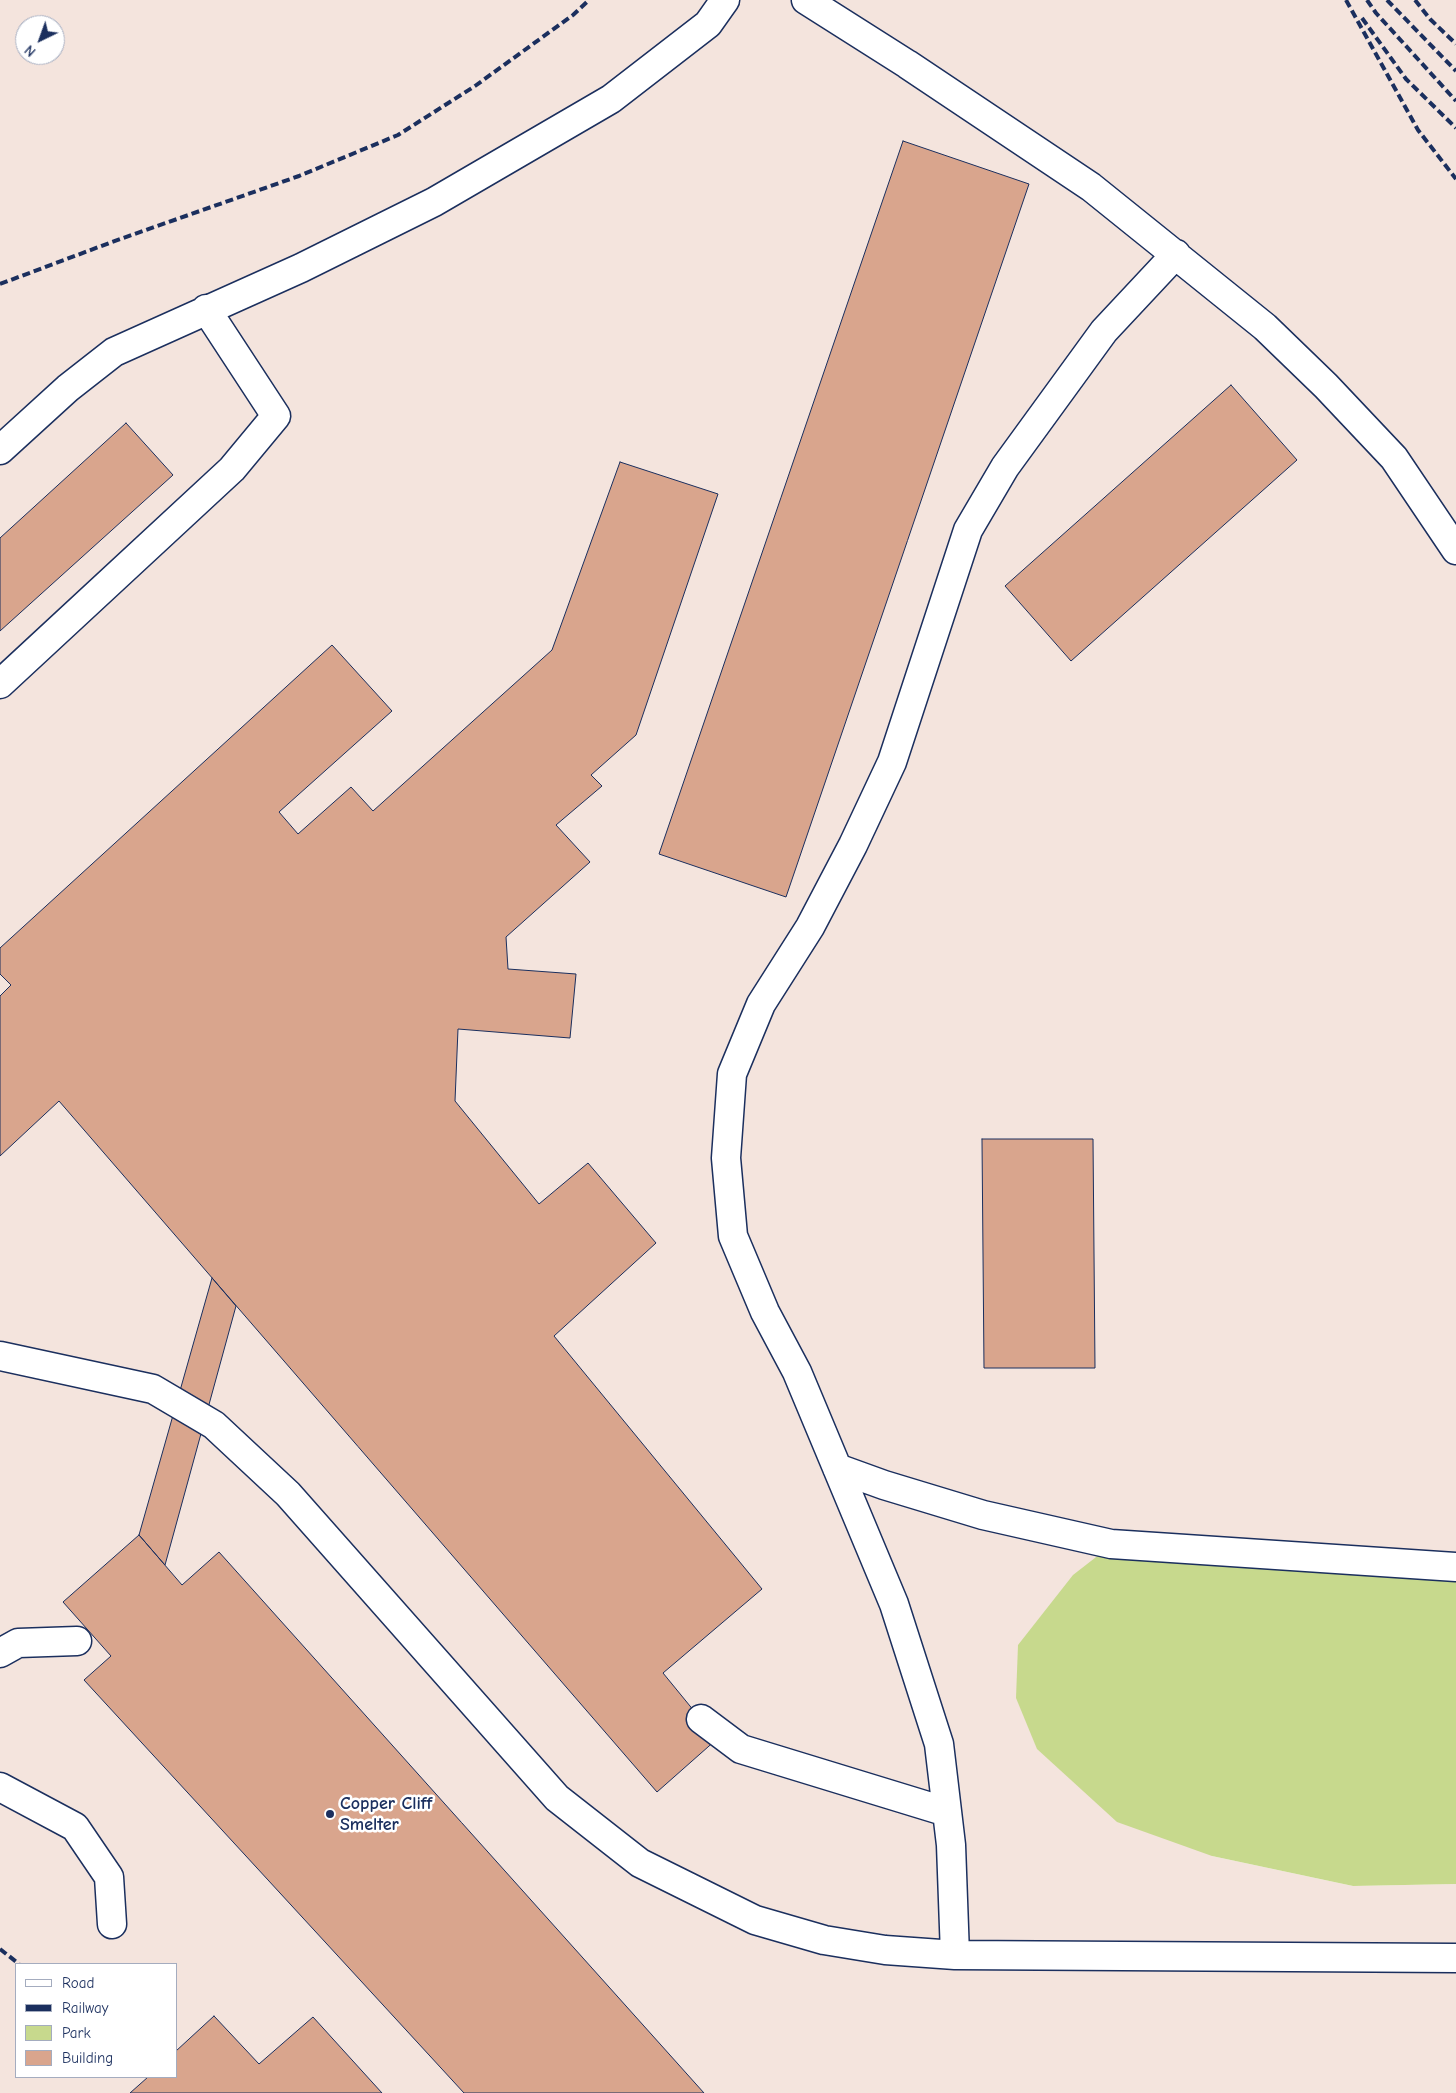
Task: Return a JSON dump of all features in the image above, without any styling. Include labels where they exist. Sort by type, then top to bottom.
[{"type":"street","points":[[0,450],[68,388],[114,352],[300,268],[434,202],[611,98],[708,24],[725,0]]},
{"type":"street","points":[[806,0],[900,58],[1091,187],[1265,327],[1326,386],[1394,458],[1456,550]]},
{"type":"street","points":[[955,1956],[951,1845],[936,1734],[894,1604],[797,1372],[765,1312],[733,1236],[726,1158],[732,1074],[761,1004],[810,927],[853,845],[892,762],[968,530],[1005,467],[1104,331],[1176,254]]},
{"type":"street","points":[[0,684],[232,469],[276,416],[206,309]]},
{"type":"street","points":[[0,1356],[153,1389],[214,1426],[288,1494],[557,1798],[640,1863],[755,1920],[824,1940],[885,1950],[955,1956],[1456,1958]]},
{"type":"street","points":[[837,1468],[884,1485],[983,1515],[1111,1544],[1456,1568]]},
{"type":"street","points":[[0,1653],[18,1643],[77,1640]]},
{"type":"street","points":[[701,1719],[741,1749],[947,1812]]},
{"type":"street","points":[[0,1787],[75,1827],[109,1877],[112,1924]]},
{"type":"shaded area","points":[[0,0],[1456,0],[1456,1571],[1212,1856],[1353,1886],[1456,1884],[1456,2093],[0,2093]]},
{"type":"green space","points":[[1109,1547],[1456,1571],[1456,1884],[1353,1886],[1212,1856],[1117,1822],[1037,1749],[1016,1698],[1018,1645],[1073,1575]]},
{"type":"building","points":[[903,141],[1029,184],[786,897],[659,854]]},
{"type":"building","points":[[1231,385],[1297,460],[1071,661],[1005,586]]},
{"type":"building","points":[[126,423],[173,475],[0,631],[0,538]]},
{"type":"building","points":[[620,462],[718,494],[636,735],[591,775],[602,786],[556,825],[590,862],[506,937],[508,969],[576,974],[570,1038],[458,1029],[455,1101],[539,1204],[588,1163],[656,1243],[554,1336],[762,1589],[663,1673],[717,1739],[657,1792],[59,1101],[0,1156],[0,996],[11,985],[0,974],[0,948],[332,645],[392,711],[279,812],[298,834],[351,787],[373,811],[552,650]]},
{"type":"building","points":[[982,1139],[1093,1139],[1095,1368],[984,1368]]},
{"type":"building","points":[[212,1278],[236,1306],[165,1565],[139,1535]]},
{"type":"building","name":"Copper Cliff Smelter","points":[[139,1535],[182,1585],[219,1552],[704,2093],[464,2093],[84,1680],[111,1656],[63,1602]]},
{"type":"building","points":[[214,2016],[259,2064],[313,2017],[382,2093],[130,2093],[147,2078],[178,2078],[178,2049]]},
{"type":"railway","points":[[0,284],[299,176],[398,135],[475,86],[573,15],[589,0]]},
{"type":"railway","points":[[1346,0],[1418,130],[1456,179]]},
{"type":"railway","points":[[1367,0],[1376,13],[1456,101]]},
{"type":"railway","points":[[1387,0],[1456,71]]},
{"type":"railway","points":[[1415,0],[1430,19],[1456,44]]},
{"type":"railway","points":[[1362,18],[1406,79],[1456,128]]},
{"type":"railway","points":[[0,1949],[18,1963]]},
{"type":"place","name":"Copper Cliff Smelter","points":[[330,1814]]}]
